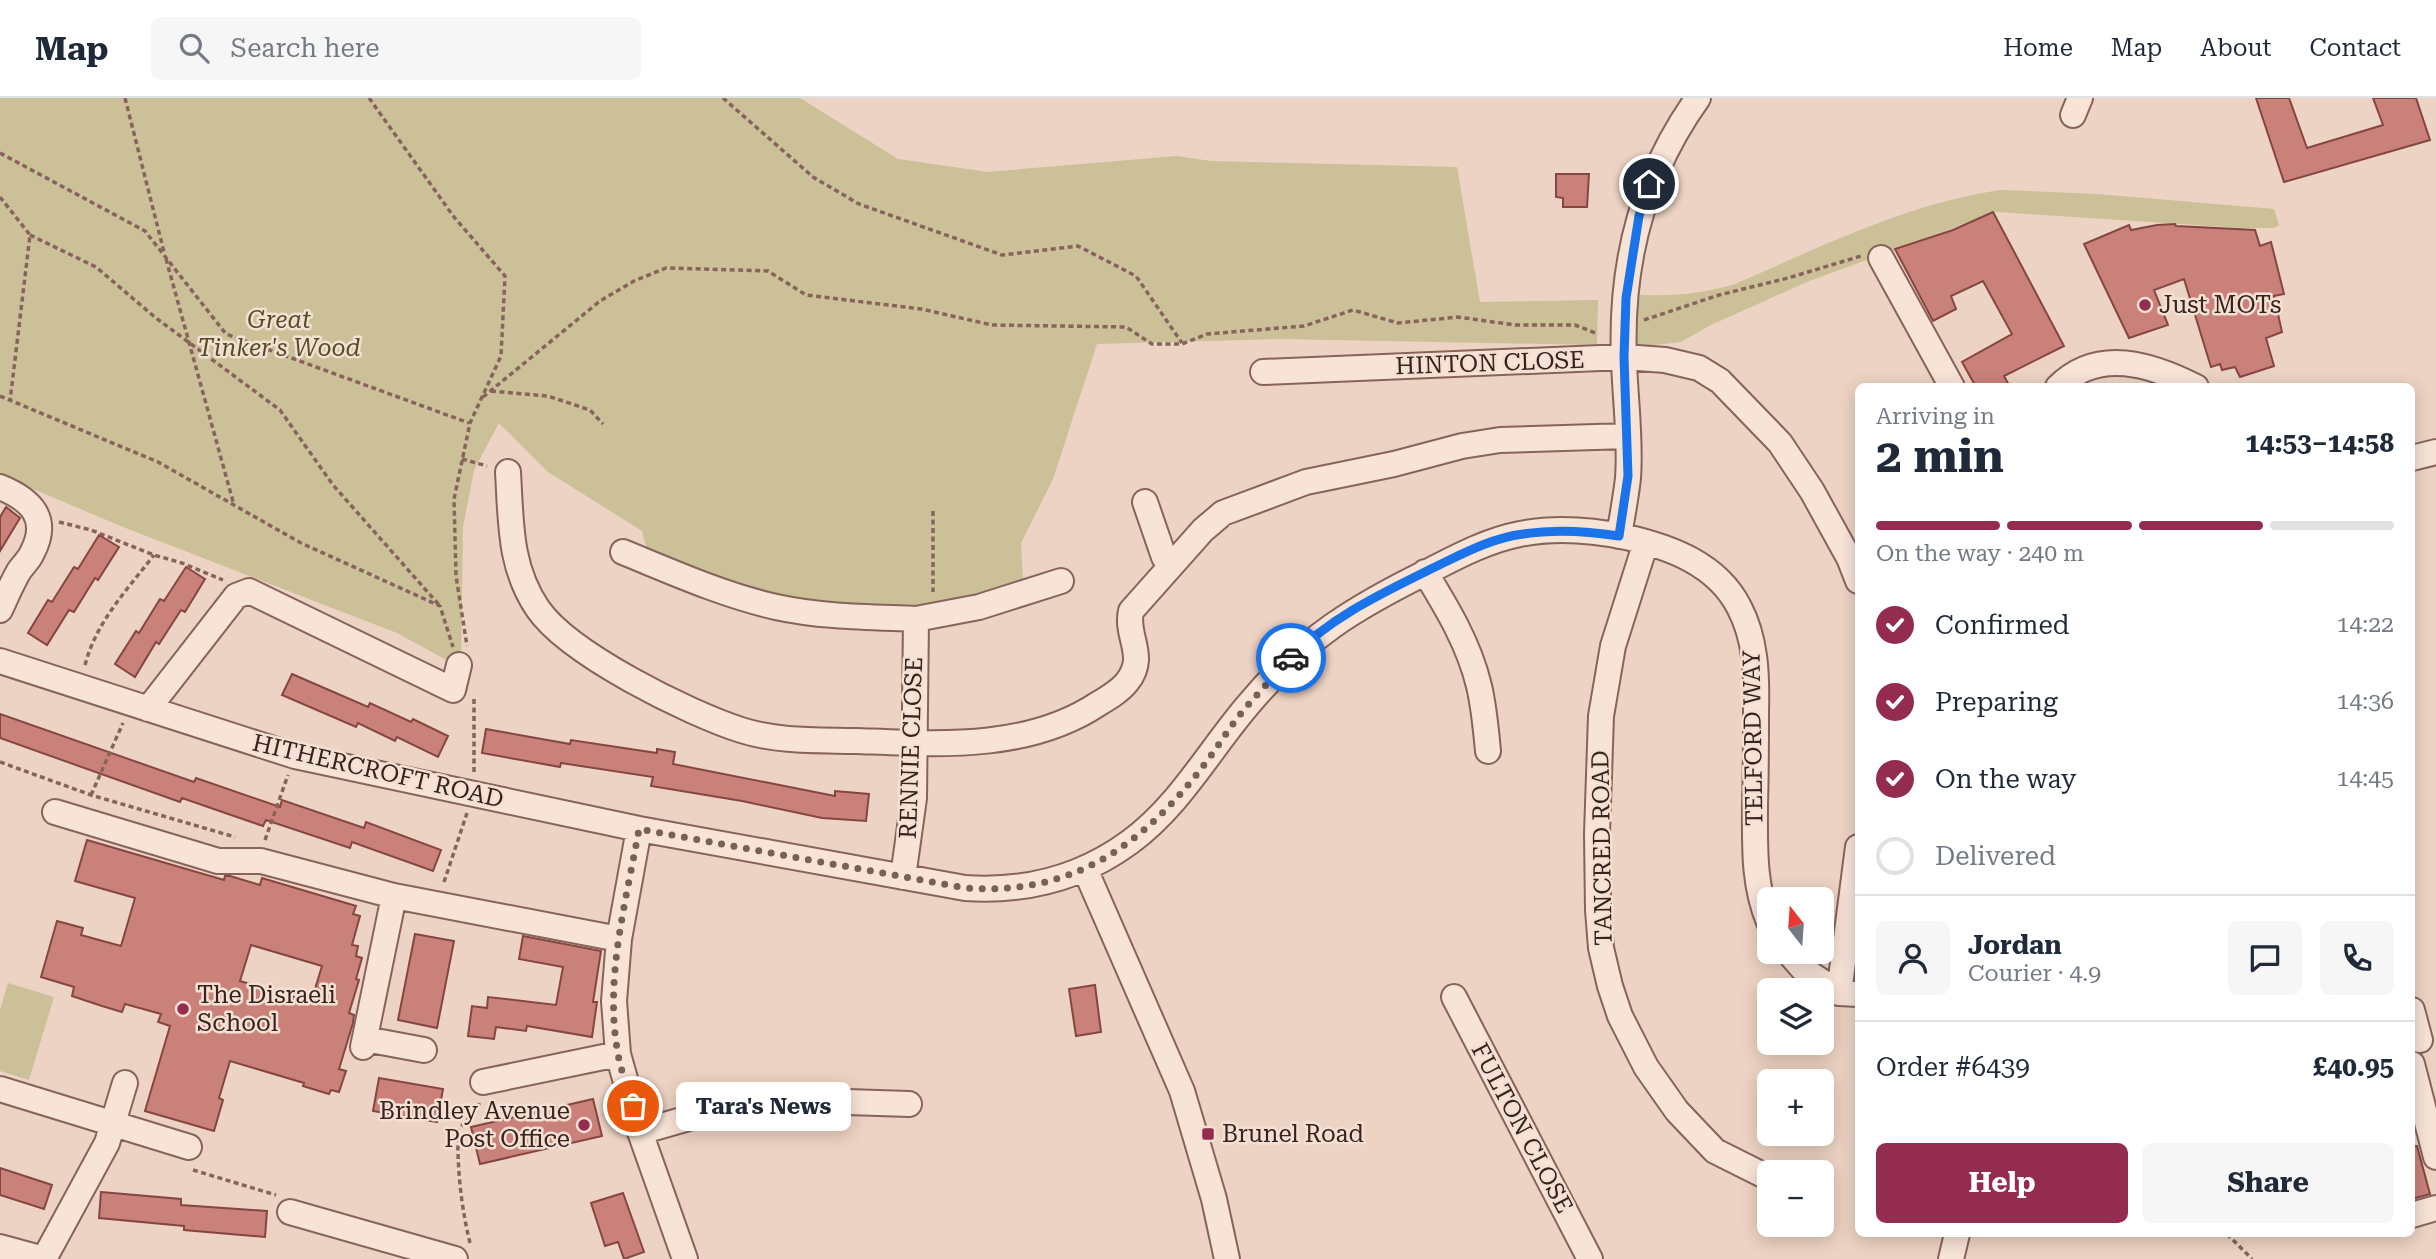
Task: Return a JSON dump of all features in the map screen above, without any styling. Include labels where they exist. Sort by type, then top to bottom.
[{"type":"street","points":[[1619,536],[1628,476],[1624,357],[1626,298],[1632,253],[1649,184],[1666,147],[1698,98]]},
{"type":"street","points":[[1881,258],[1950,383]]},
{"type":"street","name":"HINTON CLOSE","points":[[1263,372],[1624,357],[1665,360],[1699,368],[1720,381],[1780,443],[1812,491],[1855,573]]},
{"type":"street","points":[[2062,383],[2076,371],[2093,364],[2110,362],[2157,370],[2187,383]]},
{"type":"street","points":[[508,472],[512,540],[519,573],[526,590],[551,625],[585,651],[684,706],[741,730],[799,740],[970,742],[1018,736],[1065,722],[1111,696],[1126,683],[1137,660],[1129,619],[1131,611],[1203,530],[1223,513],[1306,482],[1394,464],[1462,446],[1500,440],[1627,436]]},
{"type":"street","points":[[2415,457],[2436,452]]},
{"type":"street","points":[[0,487],[24,499],[37,515],[40,524],[37,542],[31,555],[18,572],[0,610]]},
{"type":"street","points":[[1145,502],[1164,557],[1171,565]]},
{"type":"street","name":"TELFORD WAY","points":[[639,829],[965,888],[991,890],[1056,880],[1085,869],[1130,842],[1180,794],[1247,705],[1296,653],[1339,619],[1425,572],[1494,541],[1520,534],[1586,531],[1670,549],[1708,570],[1730,594],[1746,622],[1753,649],[1756,682],[1755,835],[1758,887]]},
{"type":"street","name":"TANCRED ROAD","points":[[1646,542],[1613,646],[1601,716],[1597,834],[1601,948],[1620,1016],[1646,1067],[1677,1111],[1715,1150],[1757,1172]]},
{"type":"street","points":[[623,552],[693,580],[775,607],[823,615],[924,618],[979,607],[1061,581]]},
{"type":"street","points":[[1425,572],[1460,632],[1471,659],[1484,711],[1488,751]]},
{"type":"street","points":[[140,707],[236,596],[249,592],[453,690],[464,660]]},
{"type":"street","name":"RENNIE CLOSE","points":[[903,877],[914,798],[914,743],[924,618]]},
{"type":"street","name":"HITHERCROFT ROAD","points":[[0,661],[295,756],[639,829]]},
{"type":"street","points":[[55,812],[218,861],[254,860],[394,896],[619,939]]},
{"type":"street","points":[[639,829],[619,939],[614,1001],[618,1054],[640,1132],[685,1259]]},
{"type":"street","points":[[1799,964],[1849,994],[1851,893],[1855,867]]},
{"type":"street","points":[[1085,869],[1182,1091],[1214,1199],[1227,1259]]},
{"type":"street","points":[[394,896],[364,1043],[424,1050]]},
{"type":"street","name":"FULTON CLOSE","points":[[1454,997],[1590,1259]]},
{"type":"street","points":[[2415,1021],[2420,1040]]},
{"type":"street","points":[[483,1082],[618,1054]]},
{"type":"street","points":[[2415,1076],[2436,1157]]},
{"type":"street","points":[[0,1247],[44,1259],[107,1143],[125,1083]]},
{"type":"street","points":[[0,1088],[113,1125],[187,1157]]},
{"type":"street","points":[[640,1132],[755,1099],[909,1104]]},
{"type":"street","points":[[283,1204],[464,1255]]},
{"type":"street","points":[[2415,1214],[2436,1209]]},
{"type":"street","points":[[1951,1259],[1956,1237]]},
{"type":"path","points":[[125,98],[165,256],[234,505]]},
{"type":"path","points":[[369,98],[454,217],[505,276],[501,356],[470,423],[454,499],[456,576],[464,660]]},
{"type":"path","points":[[723,98],[813,177],[859,204],[1002,255],[1078,246],[1136,276],[1182,344]]},
{"type":"path","points":[[0,153],[145,232],[226,334],[470,423]]},
{"type":"path","points":[[0,197],[30,234],[96,267],[156,318],[280,410],[332,485],[440,606],[464,660]]},
{"type":"path","points":[[10,401],[30,234]]},
{"type":"path","points":[[1650,319],[1719,295],[1876,252],[1881,258]]},
{"type":"path","points":[[483,397],[600,301],[634,281],[666,268],[768,271],[806,295],[921,309],[992,325],[1126,327],[1152,344],[1182,344],[1207,334],[1304,326],[1353,310],[1398,323],[1458,317],[1515,324],[1575,325],[1598,334],[1625,332]]},
{"type":"path","points":[[491,391],[548,396],[590,410],[603,424]]},
{"type":"path","points":[[0,396],[158,462],[301,543],[440,606]]},
{"type":"path","points":[[924,618],[933,510]]},
{"type":"path","points":[[37,515],[91,530],[182,563],[249,592]]},
{"type":"path","points":[[79,687],[91,643],[97,632],[154,555]]},
{"type":"path","points":[[436,904],[474,794],[474,695]]},
{"type":"path","points":[[91,795],[140,707]]},
{"type":"path","points":[[263,846],[295,756]]},
{"type":"path","points":[[0,762],[91,795],[239,839]]},
{"type":"path","points":[[464,1255],[465,1223],[457,1163],[457,1141],[458,1130],[473,1113]]},
{"type":"path","points":[[187,1157],[283,1204]]},
{"type":"path","points":[[2230,1237],[2252,1259]]},
{"type":"green space","name":"Great Tinker's Wood","points":[[0,98],[800,98],[898,159],[988,172],[1176,156],[1211,161],[1457,167],[1480,302],[1598,300],[1597,345],[1279,339],[1097,344],[1053,479],[1021,543],[1023,582],[987,597],[909,609],[792,604],[648,553],[642,531],[548,472],[499,423],[474,470],[463,527],[461,668],[397,633],[123,527],[0,475]]},
{"type":"green space","points":[[2001,190],[2098,194],[2274,209],[2279,225],[2274,228],[2241,228],[1996,212],[1807,282],[1711,325],[1681,342],[1636,347],[1639,295],[1688,294],[1735,284],[1865,228],[1933,205]]},
{"type":"green space","points":[[8,983],[54,997],[29,1080],[0,1071],[0,1010]]},
{"type":"building","points":[[2256,98],[2289,98],[2307,148],[2383,125],[2373,98],[2416,98],[2430,140],[2284,182]]},
{"type":"building","points":[[1556,174],[1589,174],[1587,207],[1563,207],[1563,198],[1556,197]]},
{"type":"building","points":[[1993,212],[2064,346],[2004,376],[2008,383],[1974,383],[1962,362],[2012,334],[1983,281],[1951,296],[1956,309],[1933,321],[1895,249],[1953,230]]},
{"type":"building","points":[[2175,224],[2255,230],[2260,246],[2271,242],[2284,294],[2274,296],[2282,332],[2266,338],[2274,366],[2240,377],[2235,367],[2222,370],[2220,364],[2211,367],[2184,279],[2154,290],[2168,325],[2129,338],[2084,244],[2129,225],[2131,230]]},
{"type":"building","points":[[6,507],[20,518],[0,551],[0,517]]},
{"type":"building","points":[[99,535],[119,547],[74,612],[69,610],[47,645],[28,633],[48,600],[52,602],[74,567],[78,569]]},
{"type":"building","points":[[186,567],[205,579],[185,612],[181,610],[159,644],[156,642],[135,677],[115,664],[136,631],[139,633],[160,599],[164,601]]},
{"type":"building","points":[[292,674],[368,707],[370,703],[411,722],[413,719],[448,736],[438,757],[397,737],[395,741],[358,723],[356,727],[282,695]]},
{"type":"building","points":[[0,714],[194,782],[196,778],[280,807],[282,800],[364,828],[366,822],[441,850],[433,871],[352,842],[350,848],[266,820],[263,826],[182,798],[180,802],[0,738]]},
{"type":"building","points":[[486,729],[570,744],[571,740],[657,753],[657,749],[675,752],[673,764],[835,796],[835,791],[869,794],[866,821],[822,818],[651,786],[653,777],[561,763],[560,767],[482,753]]},
{"type":"building","points":[[87,840],[224,880],[225,876],[230,876],[260,885],[262,878],[356,906],[353,914],[360,916],[352,945],[358,946],[356,956],[362,958],[356,979],[359,980],[349,1013],[354,1015],[353,1023],[339,1069],[346,1071],[339,1092],[331,1090],[329,1094],[303,1086],[304,1083],[230,1061],[219,1098],[223,1100],[214,1131],[145,1111],[170,1026],[158,1022],[161,1014],[125,1004],[122,1012],[102,1006],[72,996],[74,987],[41,977],[57,921],[83,928],[81,935],[121,946],[135,898],[75,881]],"holes":[[[251,945],[322,966],[311,1002],[240,981]]]},
{"type":"building","points":[[415,934],[454,941],[437,1028],[398,1020]]},
{"type":"building","points":[[523,936],[601,951],[593,1002],[597,1002],[592,1037],[527,1026],[526,1031],[496,1027],[494,1039],[468,1036],[472,1006],[487,1008],[488,997],[556,1005],[563,967],[519,959]]},
{"type":"building","points":[[1095,985],[1101,1032],[1076,1036],[1069,989]]},
{"type":"building","points":[[379,1078],[443,1089],[437,1122],[373,1111]]},
{"type":"building","points":[[593,1099],[602,1136],[480,1164],[471,1127]]},
{"type":"building","points":[[2415,1146],[2430,1194],[2415,1198]]},
{"type":"building","points":[[0,1168],[52,1185],[44,1209],[0,1195]]},
{"type":"building","points":[[101,1192],[181,1199],[181,1205],[267,1211],[265,1237],[184,1230],[184,1226],[99,1218]]},
{"type":"building","points":[[623,1193],[644,1252],[624,1259],[618,1242],[605,1246],[591,1203]]},
{"type":"way so far","points":[[633,1106],[618,1054],[614,1001],[619,939],[639,829],[965,888],[991,890],[1056,880],[1105,858],[1130,842],[1154,820],[1206,762],[1247,705],[1291,658]]},
{"type":"place","name":"Just MOTs","points":[[2145,305]]},
{"type":"place","name":"The Disraeli School","points":[[183,1009]]},
{"type":"place","name":"Tara's News","points":[[633,1106]]},
{"type":"place","name":"Brindley Avenue Post Office","points":[[584,1125]]},
{"type":"place","name":"Brunel Road","points":[[1208,1134]]},
{"type":"route","points":[[1291,658],[1339,619],[1377,597],[1494,541],[1520,534],[1550,531],[1586,531],[1619,536],[1628,476],[1624,357],[1626,298],[1639,216],[1649,184]]}]
